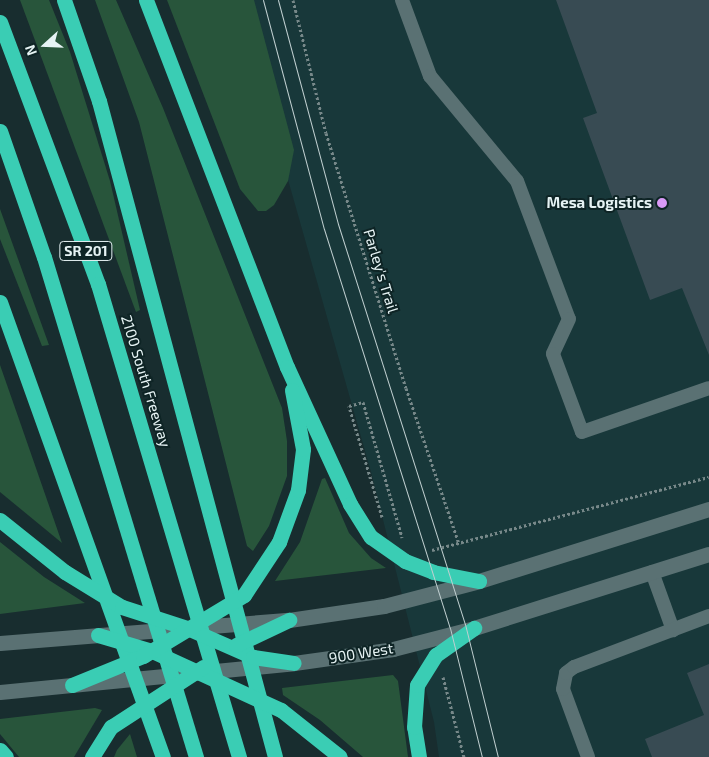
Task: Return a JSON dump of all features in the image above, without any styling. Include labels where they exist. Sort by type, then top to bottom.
[{"type":"highway","points":[[64,0],[99,102],[204,488],[274,757]]},
{"type":"highway","points":[[138,0],[163,52]]},
{"type":"highway","points":[[146,0],[163,52],[287,366],[350,504],[371,537],[405,561],[433,572],[479,581]]},
{"type":"highway","name":"2100 South Freeway","points":[[0,22],[98,284],[160,484],[239,757]]},
{"type":"highway","name":"SR 201","points":[[0,131],[44,257],[114,482],[196,757]]},
{"type":"highway","points":[[0,302],[66,479],[163,757]]},
{"type":"highway","points":[[72,685],[114,670],[152,651],[244,595],[278,542],[298,490],[302,449],[287,366]]},
{"type":"highway","points":[[0,520],[58,566],[122,608],[187,628],[253,657],[294,663]]},
{"type":"highway","points":[[92,757],[111,727],[231,647],[289,620]]},
{"type":"highway","points":[[419,757],[414,727],[417,685],[436,655],[474,628]]},
{"type":"highway","points":[[98,635],[152,651],[281,710],[340,757]]},
{"type":"highway","points":[[0,750],[6,757]]},
{"type":"main road","points":[[0,643],[289,620],[384,606],[479,581],[709,509]]},
{"type":"main road","name":"900 West","points":[[0,692],[197,671],[294,663],[393,649],[474,628],[709,554]]},
{"type":"lane","points":[[402,0],[430,76],[517,181],[569,319],[553,354],[582,432],[709,388]]},
{"type":"lane","points":[[652,572],[673,630]]},
{"type":"lane","points":[[588,757],[564,689],[566,673],[709,616]]},
{"type":"path","name":"Parley's Trail","points":[[292,0],[326,133],[406,388],[459,544]]},
{"type":"path","points":[[385,525],[349,406],[363,402],[393,505]]},
{"type":"path","points":[[430,551],[709,477]]},
{"type":"path","points":[[455,719],[464,757]]},
{"type":"shaded area","points":[[237,0],[709,0],[709,757],[439,757],[434,722],[371,472]]},
{"type":"green space","points":[[20,0],[49,0],[70,52],[110,181],[140,310],[136,312]]},
{"type":"green space","points":[[95,0],[116,0],[163,108],[282,408],[287,441],[287,476],[269,526],[253,551],[247,546],[139,122]]},
{"type":"green space","points":[[167,0],[254,0],[294,150],[288,181],[274,205],[266,211],[258,211],[240,189]]},
{"type":"green space","points":[[0,209],[49,345],[42,346],[0,239]]},
{"type":"green space","points":[[0,365],[21,425],[62,543],[0,492]]},
{"type":"green space","points":[[325,478],[349,533],[371,558],[386,568],[275,581],[300,542],[322,479]]},
{"type":"green space","points":[[0,542],[44,577],[85,603],[0,614]]},
{"type":"green space","points":[[393,675],[398,681],[408,757],[363,757],[320,720],[283,695],[282,688]]},
{"type":"green space","points":[[95,708],[102,710],[74,757],[19,757],[0,734],[0,719]]},
{"type":"green space","points":[[130,734],[137,757],[114,757],[117,750]]},
{"type":"building","name":"Mesa Logistics","points":[[556,0],[709,0],[709,355],[682,288],[650,300],[583,118],[597,113]]},
{"type":"building","points":[[709,664],[709,757],[652,757],[645,739],[704,715],[687,673]]},
{"type":"tram line","points":[[263,0],[324,229],[450,628],[482,757]]},
{"type":"tram line","points":[[278,0],[338,224],[465,624],[498,757]]},
{"type":"place","name":"Mesa Logistics","points":[[662,203]]}]
